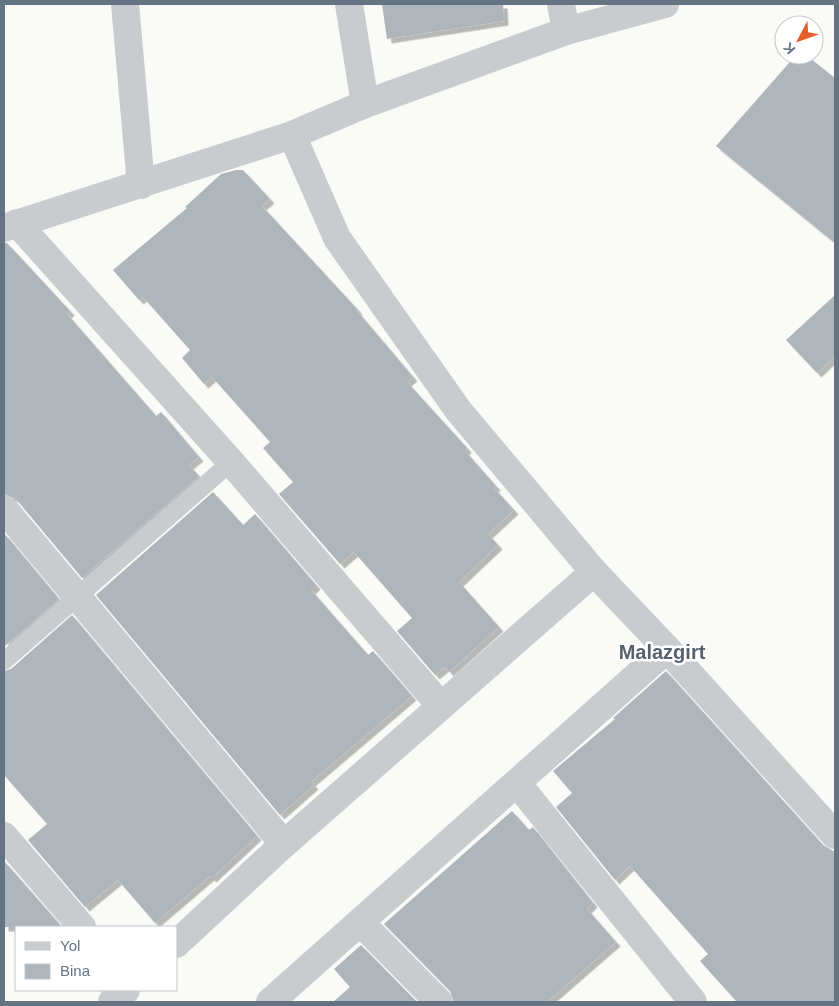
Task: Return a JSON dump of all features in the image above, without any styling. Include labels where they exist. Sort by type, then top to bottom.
[{"type":"street","points":[[125,4],[141,184]]},
{"type":"street","points":[[350,4],[365,104]]},
{"type":"street","points":[[562,4],[566,31]]},
{"type":"street","points":[[441,706],[231,462],[11,226],[292,135],[365,104],[566,31],[665,4]]},
{"type":"street","points":[[292,135],[337,238],[458,410],[594,572],[668,649],[835,835]]},
{"type":"street","points":[[4,508],[284,844]]},
{"type":"street","points":[[178,942],[284,844],[594,572]]},
{"type":"street","points":[[270,1002],[668,649]]},
{"type":"street","points":[[517,783],[694,1002]]},
{"type":"street","points":[[4,836],[81,926]]},
{"type":"street","points":[[360,922],[439,1002]]},
{"type":"street","points":[[112,1002],[125,991]]},
{"type":"lane","points":[[4,661],[231,462]]},
{"type":"building","points":[[382,4],[503,4],[504,21],[387,39]]},
{"type":"building","points":[[787,65],[819,65],[835,78],[835,243],[716,146]]},
{"type":"building","points":[[243,170],[270,199],[262,206],[358,310],[413,377],[407,382],[467,448],[465,451],[514,510],[488,534],[498,545],[459,582],[499,627],[449,672],[445,667],[435,675],[397,631],[412,618],[354,552],[340,564],[279,494],[293,482],[263,448],[270,442],[212,377],[204,384],[182,358],[190,350],[143,297],[139,300],[113,270],[187,208],[185,207],[221,174]]},
{"type":"building","points":[[4,243],[7,243],[70,311],[67,314],[156,416],[161,412],[199,457],[189,465],[199,476],[82,578],[16,499],[4,494]]},
{"type":"building","points":[[835,295],[835,356],[817,373],[786,340]]},
{"type":"building","points":[[213,492],[243,525],[255,514],[316,585],[311,590],[368,655],[373,651],[412,696],[311,782],[314,785],[280,815],[96,595]]},
{"type":"building","points":[[4,533],[59,599],[4,647]]},
{"type":"building","points":[[72,615],[257,836],[212,878],[210,876],[155,923],[118,880],[85,907],[28,840],[47,824],[4,775],[4,671],[11,669]]},
{"type":"building","points":[[666,671],[823,845],[835,852],[835,1002],[737,1002],[700,961],[708,954],[630,866],[615,880],[556,807],[572,793],[553,771],[615,719],[613,718]]},
{"type":"building","points":[[512,811],[529,830],[533,827],[593,903],[587,909],[616,942],[547,1002],[454,1002],[450,991],[384,924]]},
{"type":"building","points":[[4,861],[61,926],[4,927]]},
{"type":"building","points":[[361,945],[417,1002],[333,1002],[350,987],[334,969]]},
{"type":"district","name":"Malazgirt","points":[[662,652]]}]
